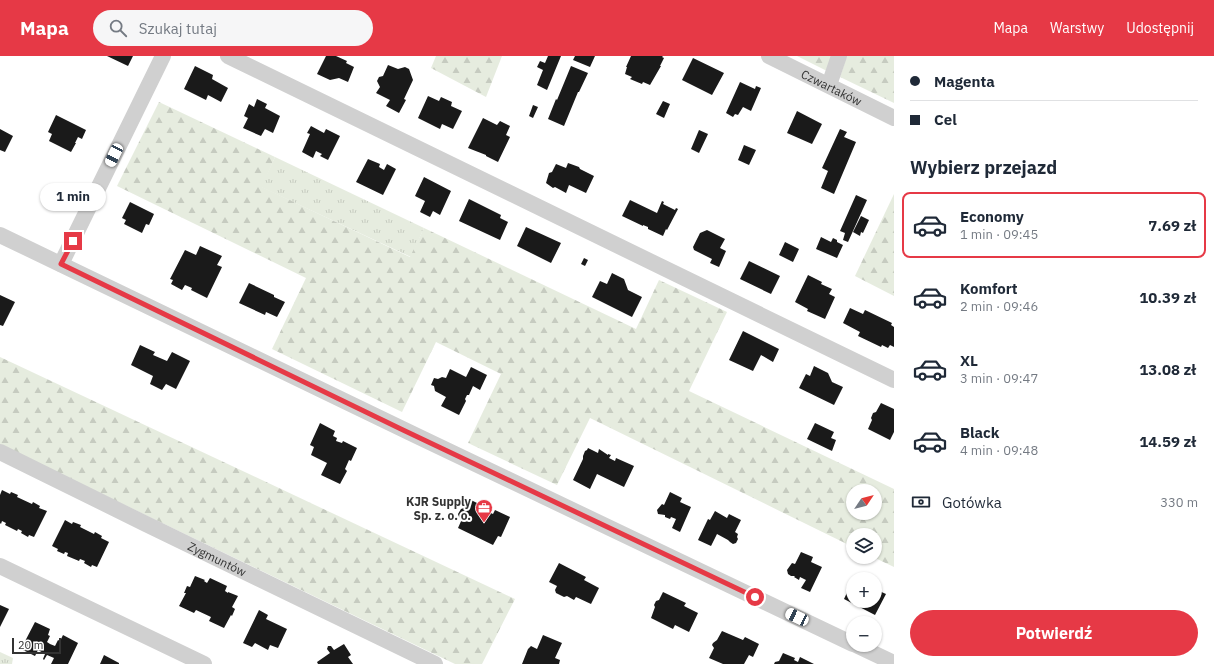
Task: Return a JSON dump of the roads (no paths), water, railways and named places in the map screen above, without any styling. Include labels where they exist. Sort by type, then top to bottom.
[{"type":"street","points":[[61,264],[163,56]]},
{"type":"street","points":[[228,56],[894,380]]},
{"type":"street","name":"Czwartaków","points":[[769,56],[894,118]]},
{"type":"street","points":[[829,85],[839,56]]},
{"type":"street","points":[[0,235],[403,430],[846,641]]},
{"type":"street","name":"Zygmuntów","points":[[0,452],[435,664]]},
{"type":"street","points":[[0,566],[204,664]]},
{"type":"street","points":[[871,652],[894,663]]},
{"type":"place","name":"KJR Supply Sp. z. o. o.","points":[[484,523]]}]
